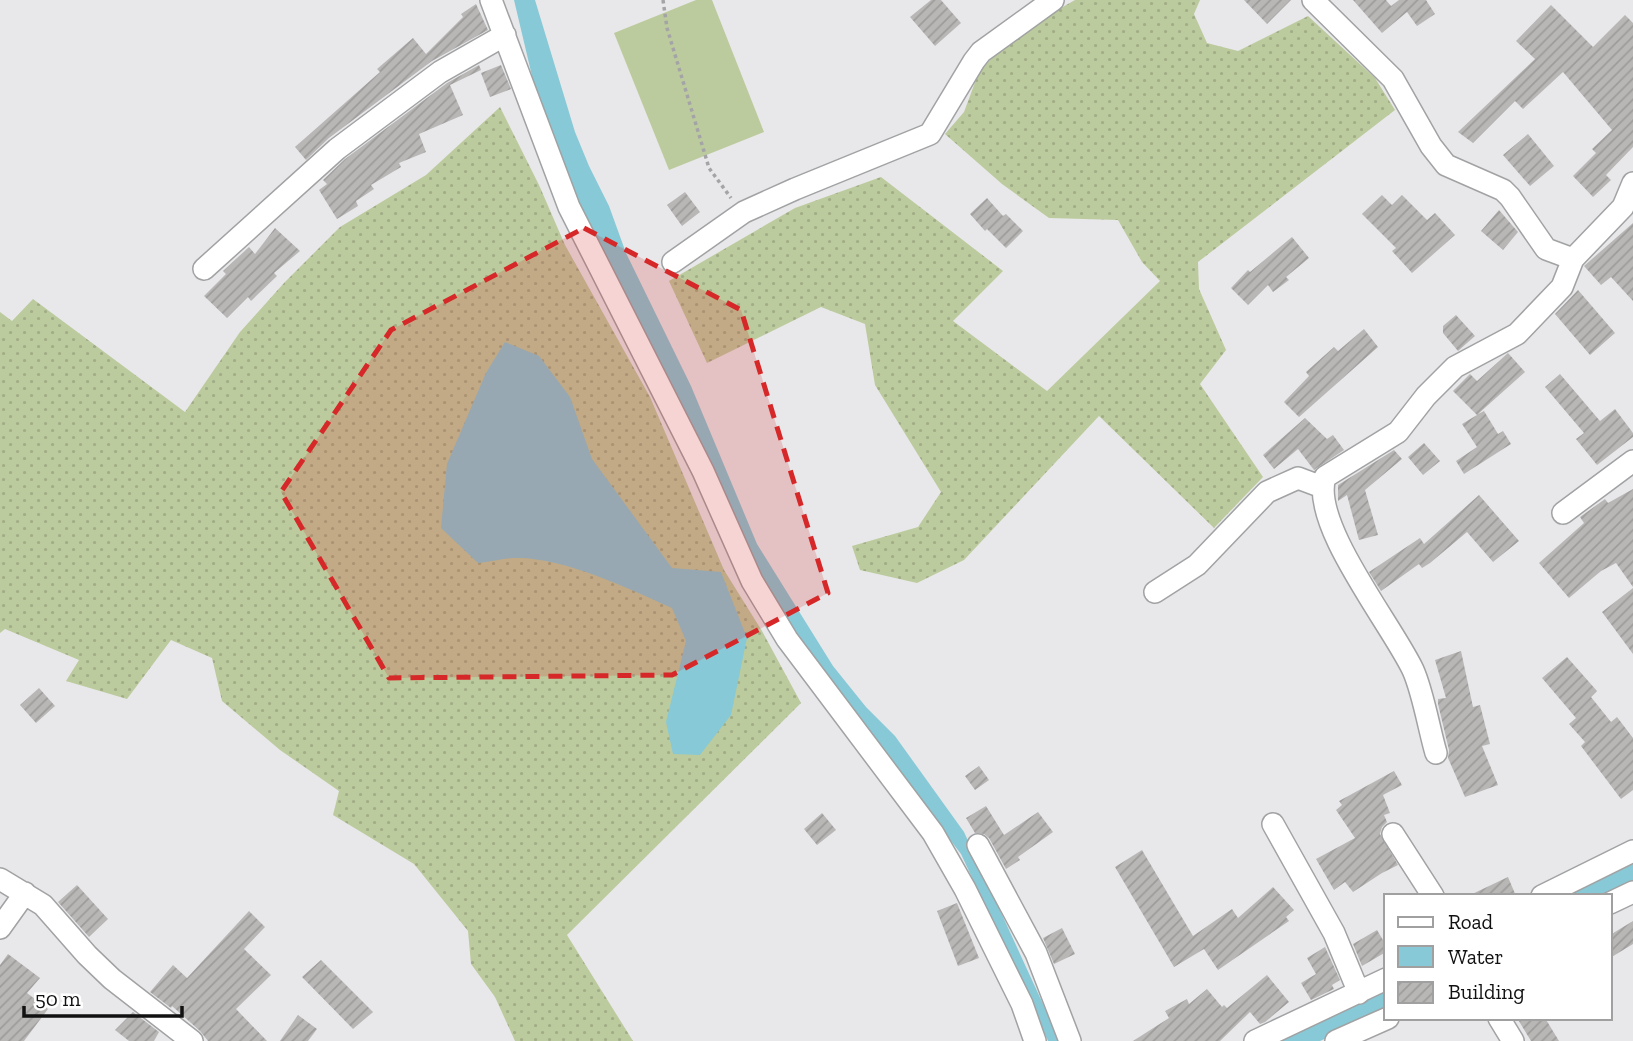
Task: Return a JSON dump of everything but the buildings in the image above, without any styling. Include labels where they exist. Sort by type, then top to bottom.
[{"type":"street","points":[[491,0],[569,207],[703,471],[752,581],[787,639],[933,833],[965,889],[1016,993],[1035,1041]]},
{"type":"street","points":[[673,262],[744,212],[930,134],[981,52],[1053,0]]},
{"type":"street","points":[[1313,0],[1393,79],[1431,146],[1446,165],[1503,190],[1546,249],[1573,259]]},
{"type":"street","points":[[204,269],[337,149],[440,72],[505,35]]},
{"type":"street","points":[[1436,753],[1413,671],[1334,534],[1322,487],[1325,477],[1398,432],[1426,396],[1455,367],[1517,334],[1562,287],[1573,259],[1628,212],[1633,183]]},
{"type":"street","points":[[1563,513],[1633,461]]},
{"type":"street","points":[[1155,592],[1197,565],[1267,492],[1298,478],[1322,487]]},
{"type":"street","points":[[1273,824],[1334,933],[1359,993]]},
{"type":"street","points":[[1393,834],[1432,894]]},
{"type":"street","points":[[978,845],[1036,953],[1070,1041]]},
{"type":"street","points":[[1546,894],[1633,851]]},
{"type":"street","points":[[0,879],[43,905],[112,979],[192,1041]]},
{"type":"street","points":[[1612,902],[1633,892]]},
{"type":"street","points":[[0,928],[25,893]]},
{"type":"street","points":[[1255,1041],[1384,980]]},
{"type":"street","points":[[1336,1041],[1384,1020]]},
{"type":"street","points":[[1500,1020],[1513,1041]]},
{"type":"path","points":[[663,0],[667,29],[709,168],[744,212]]},
{"type":"highlighted area","points":[[584,228],[741,310],[828,593],[672,675],[389,678],[281,492],[391,330]]},
{"type":"green space","points":[[696,0],[712,0],[764,132],[669,170],[614,33]]},
{"type":"green space","points":[[1075,0],[1200,0],[1194,14],[1207,43],[1238,51],[1308,16],[1375,78],[1395,110],[1198,262],[1199,289],[1226,350],[1200,384],[1263,477],[1214,528],[1099,416],[964,560],[917,583],[860,570],[852,546],[918,527],[941,492],[875,385],[865,324],[821,307],[707,363],[669,281],[795,208],[881,177],[1003,271],[953,321],[1047,391],[1160,281],[1142,262],[1118,220],[1049,218],[1002,184],[945,134],[964,112],[980,69],[1029,26]]},
{"type":"green space","points":[[500,107],[565,245],[650,397],[724,570],[762,631],[801,703],[567,935],[633,1041],[515,1041],[495,997],[471,964],[468,931],[414,864],[333,815],[339,791],[280,750],[222,701],[212,658],[171,640],[127,699],[66,681],[79,660],[5,629],[0,633],[0,312],[12,321],[33,299],[185,412],[240,332],[340,227],[426,175]]},
{"type":"water","points":[[514,0],[535,0],[575,132],[609,206],[626,253],[691,386],[757,544],[833,666],[866,707],[895,736],[964,832],[1060,1041],[1048,1041],[961,854],[803,648],[770,596],[590,234],[537,97]]},
{"type":"water","points":[[505,342],[539,356],[570,397],[592,459],[672,568],[721,572],[747,638],[731,715],[700,755],[673,754],[666,722],[686,641],[672,608],[596,576],[554,563],[516,558],[478,563],[441,528],[447,464],[486,373]]},
{"type":"water","points":[[1633,864],[1633,886],[1612,895],[1571,894]]},
{"type":"water","points":[[1384,992],[1384,1012],[1320,1041],[1275,1041]]}]
